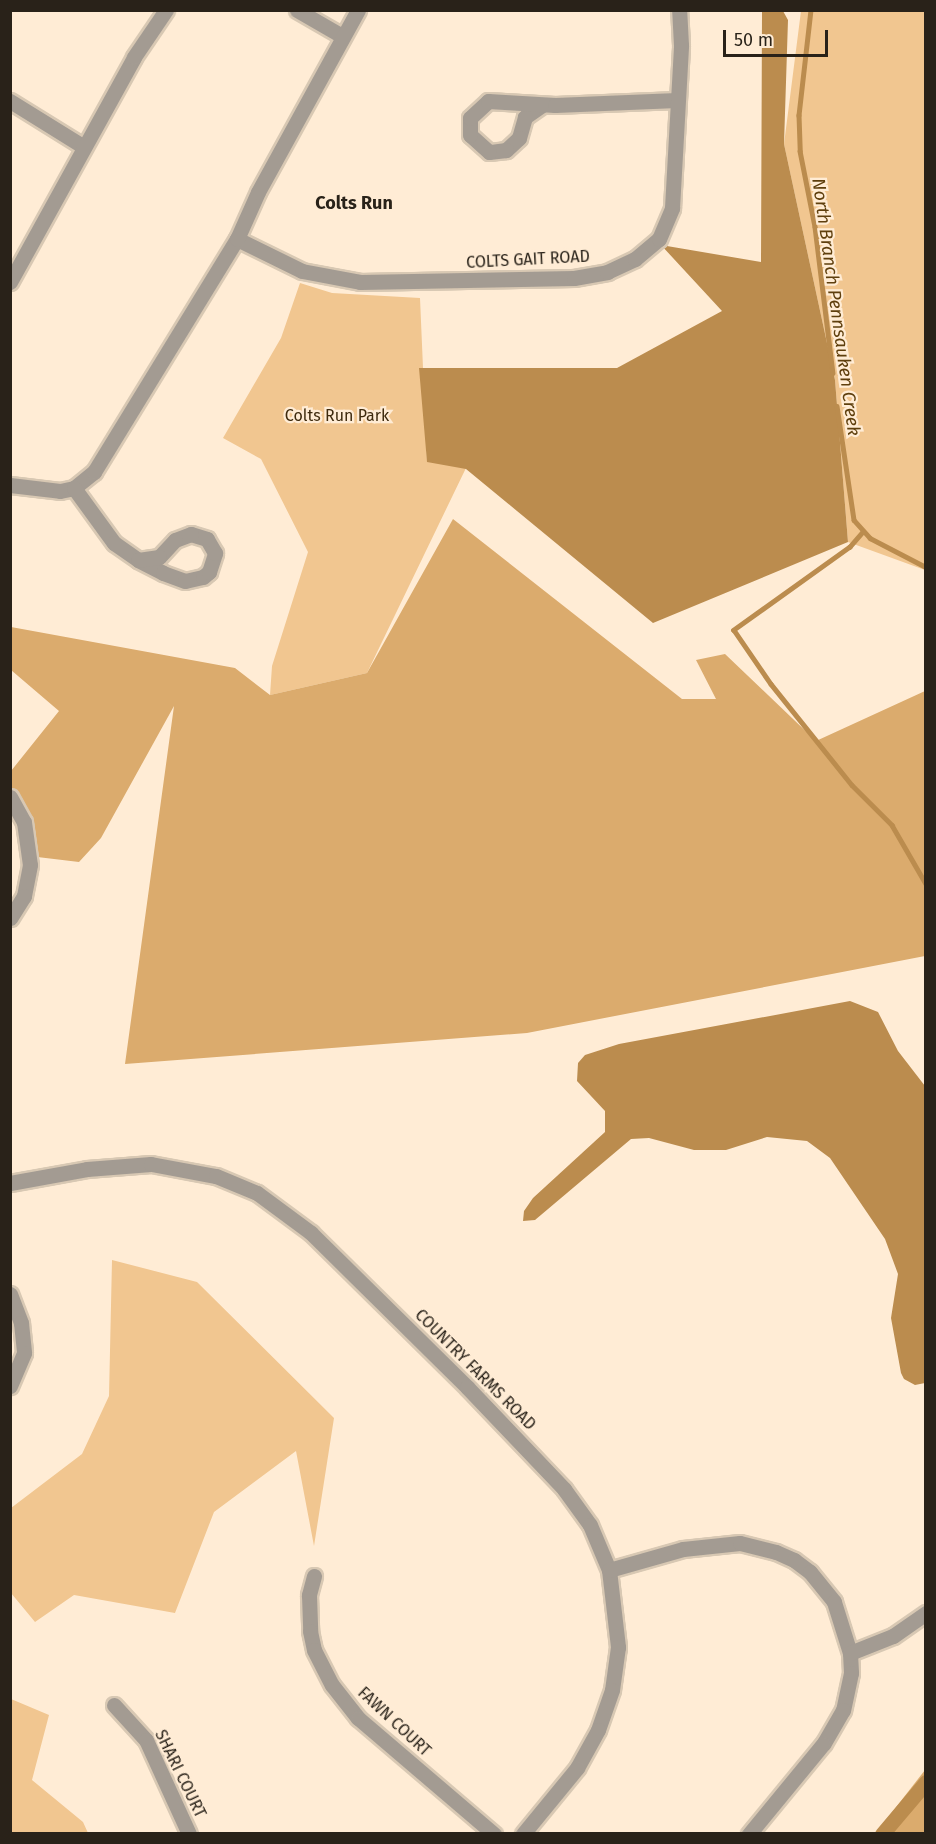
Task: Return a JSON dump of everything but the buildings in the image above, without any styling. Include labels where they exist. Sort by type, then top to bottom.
[{"type":"street","points":[[10,282],[145,38],[166,10]]},
{"type":"street","points":[[297,10],[342,36]]},
{"type":"street","points":[[10,485],[48,491],[74,488],[89,478],[100,463],[121,422],[237,239],[342,36],[358,10]]},
{"type":"street","name":"COLTS GAIT ROAD","points":[[237,239],[302,270],[360,282],[564,278],[607,272],[649,250],[666,224],[674,189],[679,10]]},
{"type":"street","points":[[542,105],[525,117],[519,138],[506,150],[489,152],[474,143],[470,135],[470,118],[488,101],[542,105],[677,100]]},
{"type":"street","points":[[10,101],[84,147]]},
{"type":"street","points":[[74,488],[104,533],[138,560],[185,581],[209,572],[215,554],[207,539],[191,534],[175,540],[159,557],[138,560]]},
{"type":"street","points":[[10,797],[24,822],[30,865],[24,896],[10,918]]},
{"type":"street","name":"COUNTRY FARMS ROAD","points":[[10,1183],[87,1168],[151,1164],[216,1176],[276,1204],[397,1317],[549,1472],[590,1525],[609,1570],[618,1647],[606,1710],[577,1767],[523,1833]]},
{"type":"street","points":[[10,1294],[21,1323],[24,1353],[10,1386]]},
{"type":"street","points":[[609,1570],[711,1544],[740,1543],[776,1552],[810,1572],[823,1586],[842,1619],[850,1653],[849,1692],[835,1727],[749,1833]]},
{"type":"street","name":"FAWN COURT","points":[[314,1576],[309,1595],[310,1631],[314,1650],[332,1685],[358,1718],[494,1833]]},
{"type":"street","points":[[850,1653],[893,1636],[926,1613]]},
{"type":"street","name":"SHARI COURT","points":[[114,1705],[146,1740],[189,1833]]},
{"type":"green space","points":[[801,11],[925,11],[925,570],[848,542],[835,380],[784,144]]},
{"type":"green space","name":"Colts Run Park","points":[[300,283],[332,293],[420,298],[427,461],[466,468],[367,673],[270,695],[272,666],[308,552],[261,459],[223,438],[281,338]]},
{"type":"green space","points":[[112,1260],[197,1282],[334,1418],[314,1546],[296,1451],[214,1512],[175,1613],[74,1595],[35,1622],[11,1593],[11,1508],[82,1454],[109,1396]]},
{"type":"green space","points":[[11,1699],[49,1715],[32,1780],[83,1822],[88,1833],[11,1833]]},
{"type":"shaded area","points":[[762,11],[783,11],[788,20],[784,144],[835,380],[848,542],[653,623],[466,469],[427,462],[419,368],[617,368],[722,311],[661,245],[761,262]]},
{"type":"shaded area","points":[[453,519],[682,699],[716,699],[696,660],[725,654],[816,741],[925,691],[925,956],[527,1033],[125,1064],[174,706],[101,838],[79,862],[29,856],[11,808],[11,771],[59,711],[11,670],[11,627],[235,668],[270,695],[367,673]]},
{"type":"shaded area","points":[[850,1001],[878,1012],[898,1051],[925,1086],[925,1383],[915,1385],[904,1379],[901,1373],[891,1318],[898,1274],[885,1239],[830,1158],[807,1141],[767,1137],[726,1150],[694,1150],[649,1138],[631,1139],[535,1220],[523,1221],[524,1211],[533,1198],[605,1132],[605,1111],[577,1081],[578,1063],[585,1055],[619,1044]]},
{"type":"shaded area","points":[[925,1770],[925,1833],[876,1833]]},
{"type":"waterway","name":"North Branch Pennsauken Creek","points":[[811,10],[799,115],[800,151],[815,227],[833,373]]},
{"type":"waterway","name":"North Branch Pennsauken Creek","points":[[837,406],[854,520],[870,538],[926,567]]},
{"type":"waterway","points":[[863,532],[850,547],[734,630],[771,684],[852,785],[892,825],[926,884]]},
{"type":"waterway","points":[[882,1834],[926,1782]]},
{"type":"district","name":"Colts Run","points":[[354,203]]}]
